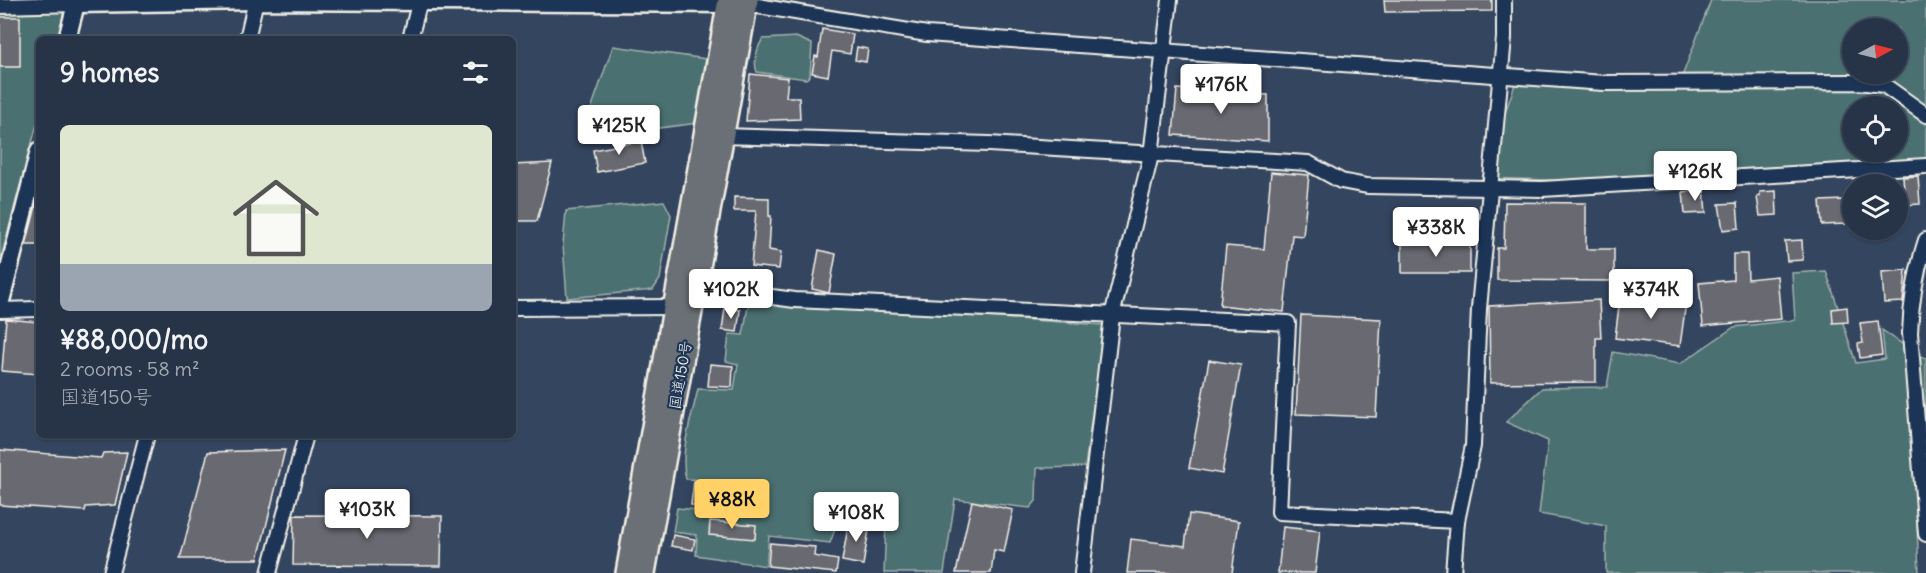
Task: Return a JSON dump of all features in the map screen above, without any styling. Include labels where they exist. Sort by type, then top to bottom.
[{"type":"highway","name":"国道150号","points":[[644,573],[723,136],[738,2]]},
{"type":"highway","name":"国道150号","points":[[627,573],[674,307],[738,2]]},
{"type":"street","points":[[0,6],[77,2],[256,0],[738,2],[927,34],[1604,83],[1858,82],[1884,85],[1926,115]]},
{"type":"street","points":[[248,36],[256,0]]},
{"type":"street","points":[[411,36],[420,0]]},
{"type":"street","points":[[1082,573],[1112,316],[1151,154],[1170,0]]},
{"type":"street","points":[[1453,573],[1457,520],[1473,446],[1479,309],[1504,38],[1504,0]]},
{"type":"street","points":[[68,36],[77,2]]},
{"type":"street","points":[[723,136],[989,144],[1308,163],[1341,181],[1367,186],[1542,189],[1926,166]]},
{"type":"street","points":[[0,305],[36,163]]},
{"type":"street","points":[[1926,240],[1913,293],[1910,333],[1926,534]]},
{"type":"street","points":[[696,286],[795,300],[1288,323],[1279,512],[1457,520]]},
{"type":"street","points":[[516,308],[674,307]]},
{"type":"street","points":[[0,310],[36,309]]},
{"type":"street","points":[[111,573],[146,438]]},
{"type":"street","points":[[269,573],[305,438]]},
{"type":"green space","points":[[0,0],[71,0],[61,36],[36,36],[36,128],[0,261]]},
{"type":"green space","points":[[1711,0],[1926,0],[1926,166],[1639,183],[1482,178],[1518,76],[1680,82]]},
{"type":"green space","points":[[796,37],[812,44],[810,76],[806,79],[757,72],[756,55],[763,39]]},
{"type":"green space","points":[[613,46],[706,59],[698,123],[581,138]]},
{"type":"green space","points":[[664,201],[671,215],[660,279],[653,290],[567,298],[563,245],[566,211]]},
{"type":"green space","points":[[1826,271],[1856,363],[1885,359],[1882,330],[1905,346],[1914,455],[1919,573],[1606,573],[1606,526],[1539,514],[1548,441],[1506,422],[1542,388],[1607,387],[1613,352],[1680,364],[1734,327],[1795,320],[1792,273]]},
{"type":"green space","points":[[749,301],[1104,325],[1085,467],[1037,468],[1036,501],[1030,508],[955,499],[944,573],[884,573],[886,522],[841,513],[830,543],[769,536],[766,566],[696,555],[697,535],[673,532],[677,508],[709,511],[713,480],[686,479],[684,457],[687,434],[698,389],[734,390],[738,364],[726,361],[729,334],[743,335]]},
{"type":"green space","points":[[1920,356],[1926,358],[1926,431],[1921,401]]},
{"type":"building","points":[[1384,0],[1492,0],[1492,11],[1385,12]]},
{"type":"building","points":[[0,17],[20,17],[20,67],[0,67]]},
{"type":"building","points":[[822,29],[853,34],[850,54],[832,51],[828,76],[812,73],[815,56],[818,57]]},
{"type":"building","points":[[857,47],[868,49],[866,62],[855,60]]},
{"type":"building","points":[[750,74],[788,78],[786,97],[799,97],[800,119],[746,121]]},
{"type":"building","points":[[1177,89],[1268,95],[1268,141],[1173,135]]},
{"type":"building","points":[[641,141],[645,163],[597,172],[593,150]]},
{"type":"building","points":[[552,163],[537,221],[516,221],[516,165]]},
{"type":"building","points":[[1271,172],[1309,175],[1303,236],[1292,235],[1284,312],[1220,305],[1226,246],[1264,249]]},
{"type":"building","points":[[1918,176],[1920,204],[1908,205],[1908,177]]},
{"type":"building","points":[[1704,190],[1706,213],[1685,214],[1683,192]]},
{"type":"building","points":[[1776,191],[1777,215],[1760,216],[1757,197],[1760,196],[1760,192]]},
{"type":"building","points":[[734,197],[769,198],[769,216],[771,216],[769,250],[781,252],[779,269],[751,266],[756,211],[734,211]]},
{"type":"building","points":[[1842,200],[1842,224],[1822,225],[1820,201]]},
{"type":"building","points":[[1505,202],[1586,203],[1586,249],[1614,249],[1614,281],[1497,280],[1497,248],[1504,248]]},
{"type":"building","points":[[1737,203],[1739,228],[1723,230],[1719,204]]},
{"type":"building","points":[[36,206],[36,245],[26,245]]},
{"type":"building","points":[[1802,240],[1803,260],[1787,261],[1785,241]]},
{"type":"building","points":[[1470,243],[1470,273],[1402,273],[1402,244]]},
{"type":"building","points":[[819,250],[836,254],[829,293],[812,289]]},
{"type":"building","points":[[1733,254],[1747,254],[1748,279],[1777,276],[1781,319],[1703,326],[1699,283],[1733,280]]},
{"type":"building","points":[[1906,270],[1903,302],[1884,303],[1882,272]]},
{"type":"building","points":[[1635,296],[1686,302],[1680,346],[1615,338],[1620,298]]},
{"type":"building","points":[[1599,300],[1601,338],[1596,338],[1596,382],[1490,383],[1489,306]]},
{"type":"building","points":[[1847,307],[1848,322],[1833,323],[1832,309]]},
{"type":"building","points":[[725,308],[740,310],[737,332],[722,330]]},
{"type":"building","points":[[1301,315],[1381,319],[1376,417],[1296,414]]},
{"type":"building","points":[[6,319],[36,322],[36,374],[2,371]]},
{"type":"building","points":[[1878,321],[1882,355],[1860,358],[1858,344],[1863,343],[1860,323]]},
{"type":"building","points":[[1209,360],[1241,365],[1222,474],[1189,468]]},
{"type":"building","points":[[710,364],[733,366],[732,387],[708,386]]},
{"type":"building","points":[[0,450],[101,458],[103,453],[127,452],[115,505],[86,507],[85,511],[0,505]]},
{"type":"building","points":[[285,450],[258,559],[180,559],[208,452]]},
{"type":"building","points":[[694,481],[711,483],[708,508],[691,505]]},
{"type":"building","points":[[972,501],[1013,510],[1004,552],[994,550],[991,573],[956,573]]},
{"type":"building","points":[[1189,514],[1239,521],[1232,573],[1127,573],[1131,539],[1185,546]]},
{"type":"building","points":[[294,515],[442,516],[441,566],[293,565]]},
{"type":"building","points":[[710,521],[756,525],[755,539],[709,535]]},
{"type":"building","points":[[849,521],[870,524],[863,565],[842,561]]},
{"type":"building","points":[[1283,527],[1320,531],[1315,573],[1278,573]]},
{"type":"building","points":[[673,535],[695,539],[693,550],[671,546]]},
{"type":"building","points":[[770,543],[815,547],[814,556],[838,560],[836,573],[768,566]]}]
